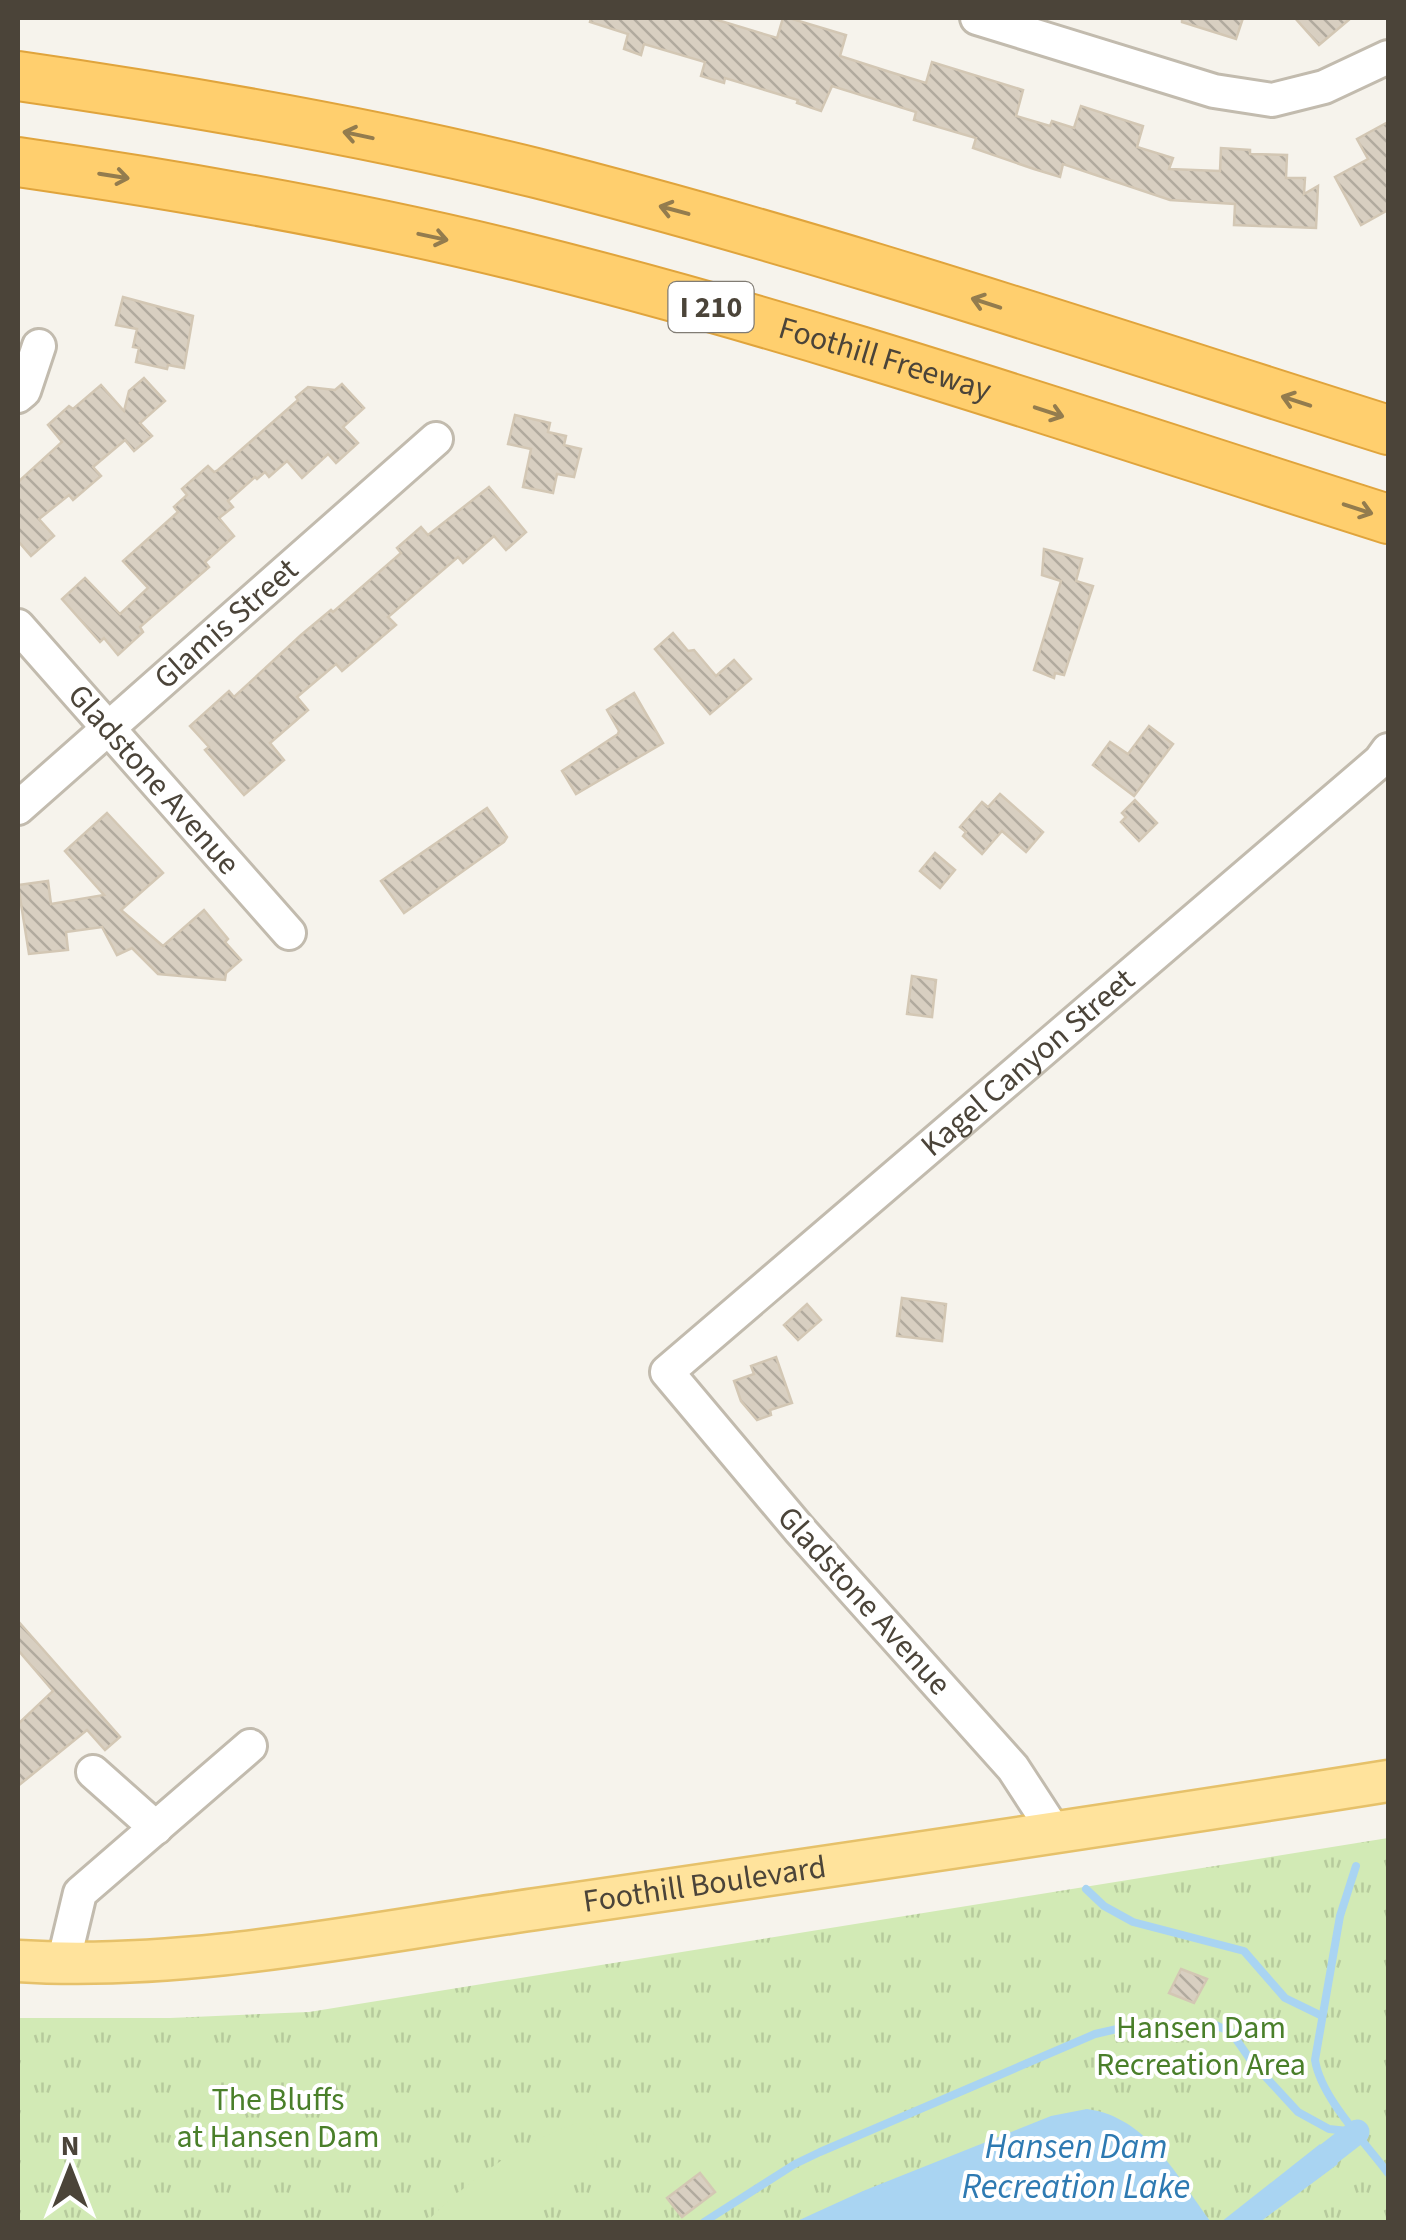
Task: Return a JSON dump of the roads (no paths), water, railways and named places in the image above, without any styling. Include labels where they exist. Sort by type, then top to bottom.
[{"type":"highway","name":"I 210","points":[[18,76],[257,114],[550,177],[842,258],[1388,430]]},
{"type":"highway","name":"Foothill Freeway","points":[[18,162],[309,211],[599,277],[817,338],[1388,519]]},
{"type":"main road","name":"Foothill Boulevard","points":[[18,1961],[63,1964],[220,1954],[1056,1834],[1388,1782]]},
{"type":"street","points":[[977,18],[1214,92],[1272,100],[1324,86],[1388,57]]},
{"type":"street","points":[[18,396],[24,391],[40,346]]},
{"type":"street","name":"Glamis Street","points":[[18,808],[436,439]]},
{"type":"street","name":"Gladstone Avenue","points":[[18,626],[289,933]]},
{"type":"street","name":"Kagel Canyon Street","points":[[667,1372],[1380,761],[1388,750]]},
{"type":"street","name":"Gladstone Avenue","points":[[667,1372],[799,1530],[1012,1768],[1056,1834]]},
{"type":"street","points":[[63,1964],[80,1893],[250,1746]]},
{"type":"street","points":[[93,1772],[156,1828]]},
{"type":"water","name":"Hansen Dam Recreation Lake","points":[[1087,2109],[1108,2114],[1144,2137],[1160,2152],[1211,2222],[795,2222],[1051,2116]]},
{"type":"water","points":[[1320,2144],[1338,2164],[1260,2222],[1221,2222]]},
{"type":"waterway","points":[[1356,1866],[1340,1916],[1315,2060],[1335,2104],[1388,2173]]},
{"type":"waterway","points":[[1086,1889],[1104,1906],[1133,1922],[1244,1951],[1285,1998],[1322,2016]]},
{"type":"waterway","points":[[704,2222],[820,2152],[1095,2034],[1126,2027],[1213,2024],[1231,2032],[1252,2062],[1298,2112],[1329,2129],[1357,2132]]},
{"type":"waterway","points":[[1303,2174],[1357,2132]]},
{"type":"park label","name":"Hansen Dam Recreation Area","points":[[1201,2046]]},
{"type":"park label","name":"The Bluffs at Hansen Dam","points":[[278,2118]]}]
